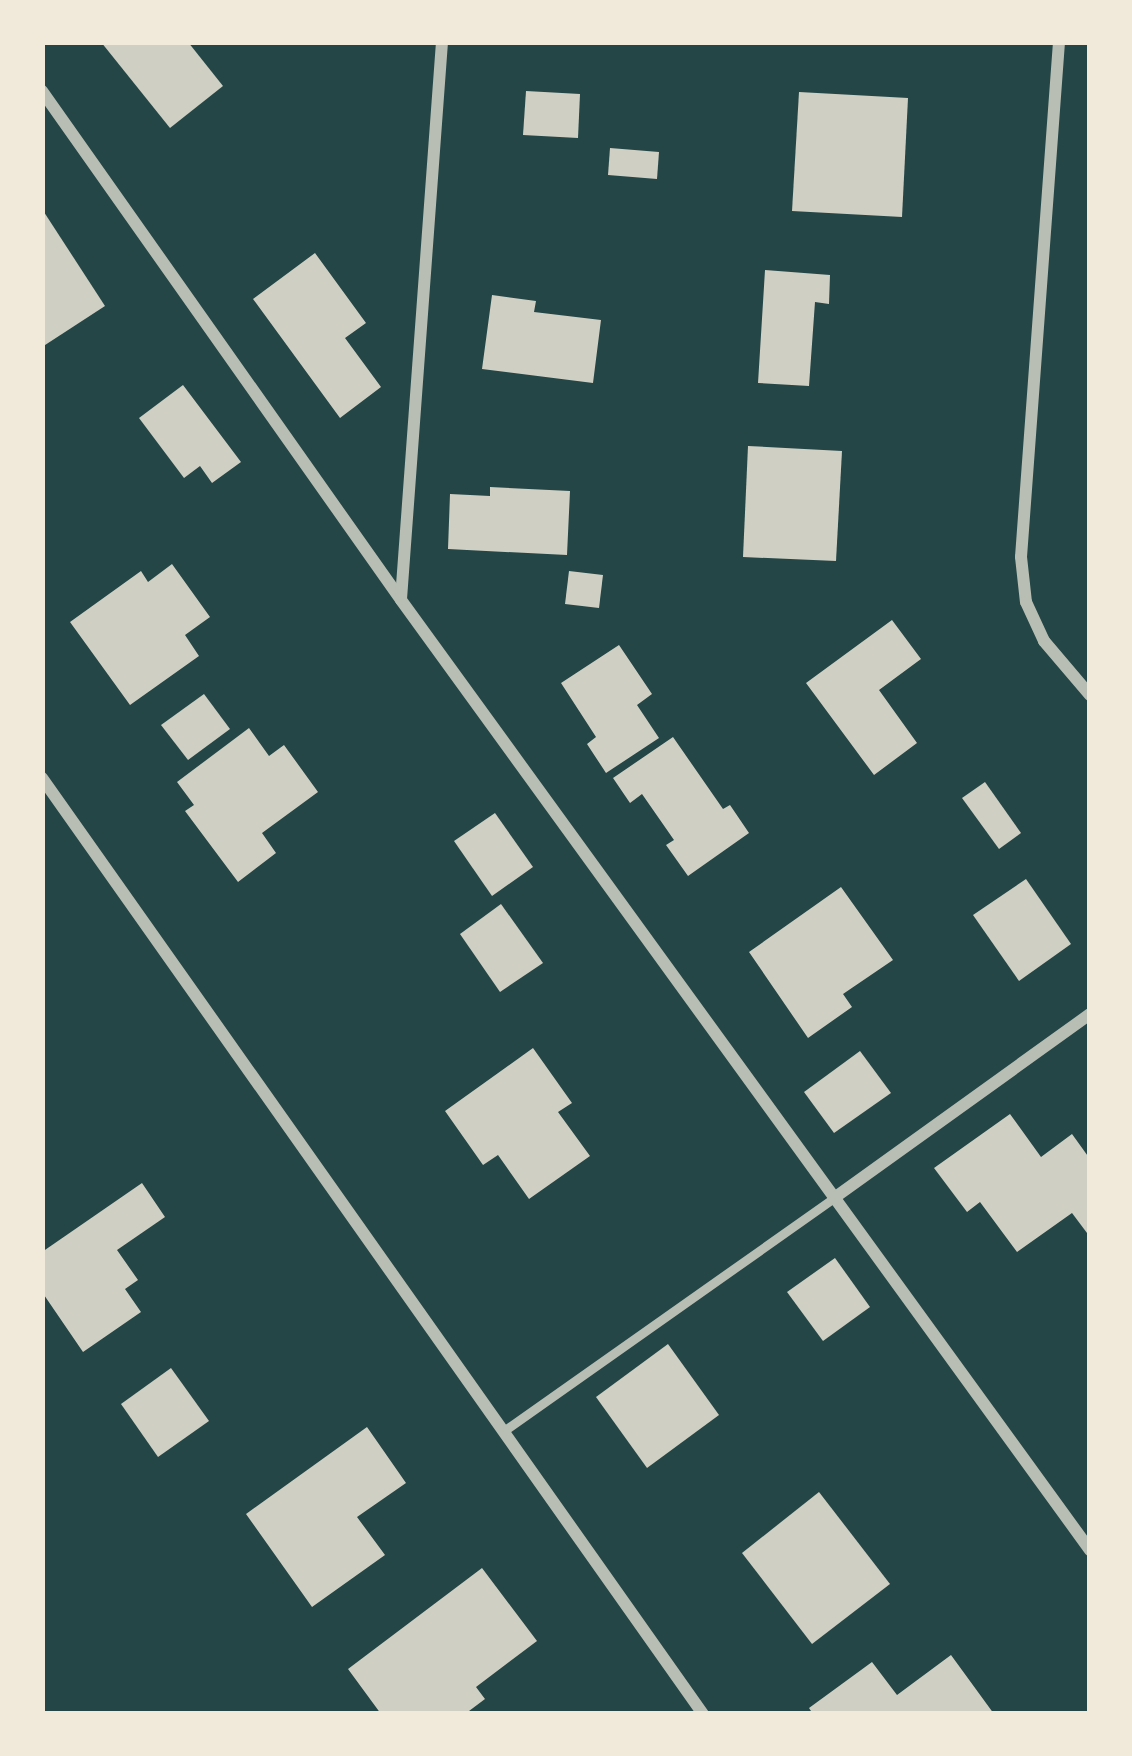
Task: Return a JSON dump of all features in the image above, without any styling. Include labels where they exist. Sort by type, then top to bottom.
[{"type":"street","points":[[401,600],[442,42]]},
{"type":"street","points":[[1059,42],[1021,557],[1026,602],[1044,641],[1090,695]]},
{"type":"street","points":[[42,91],[401,600],[1090,1550]]},
{"type":"street","points":[[42,778],[703,1714]]},
{"type":"street","points":[[834,1198],[1090,1014]]},
{"type":"lane","points":[[505,1430],[834,1198]]},
{"type":"shaded area","points":[[42,42],[1090,42],[1090,1714],[42,1714]]},
{"type":"building","points":[[101,42],[188,42],[223,86],[170,128]]},
{"type":"building","points":[[526,91],[580,94],[578,138],[523,135]]},
{"type":"building","points":[[799,92],[908,98],[902,217],[792,211]]},
{"type":"building","points":[[610,148],[659,152],[657,179],[608,175]]},
{"type":"building","points":[[42,209],[105,306],[42,347]]},
{"type":"building","points":[[315,253],[366,323],[345,338],[381,387],[340,418],[253,299]]},
{"type":"building","points":[[765,270],[830,275],[829,304],[815,302],[809,386],[758,383]]},
{"type":"building","points":[[492,295],[536,301],[534,312],[601,320],[593,383],[482,369]]},
{"type":"building","points":[[183,385],[241,462],[212,483],[200,466],[184,478],[139,418]]},
{"type":"building","points":[[748,446],[842,451],[836,561],[743,557]]},
{"type":"building","points":[[490,487],[570,491],[567,555],[448,549],[450,494],[490,496]]},
{"type":"building","points":[[172,564],[210,617],[185,635],[199,656],[130,705],[70,622],[141,571],[148,582]]},
{"type":"building","points":[[569,571],[603,575],[599,608],[565,604]]},
{"type":"building","points":[[892,620],[921,659],[879,690],[917,743],[874,775],[806,683]]},
{"type":"building","points":[[619,645],[652,694],[637,705],[659,738],[606,773],[587,744],[596,737],[561,683]]},
{"type":"building","points":[[204,694],[230,729],[188,760],[161,725]]},
{"type":"building","points":[[249,728],[269,756],[284,745],[318,792],[262,833],[276,853],[238,882],[185,811],[194,805],[177,782]]},
{"type":"building","points":[[673,737],[723,809],[730,805],[749,833],[688,876],[666,845],[674,840],[642,794],[630,803],[613,778]]},
{"type":"building","points":[[985,782],[1021,833],[999,849],[962,798]]},
{"type":"building","points":[[495,813],[533,867],[492,896],[454,841]]},
{"type":"building","points":[[1026,879],[1071,944],[1019,981],[973,915]]},
{"type":"building","points":[[841,887],[893,960],[843,994],[852,1007],[808,1038],[749,952]]},
{"type":"building","points":[[501,904],[543,963],[500,992],[460,934]]},
{"type":"building","points":[[533,1048],[572,1103],[558,1112],[590,1156],[529,1199],[498,1155],[483,1165],[445,1111]]},
{"type":"building","points":[[860,1051],[891,1093],[834,1133],[804,1092]]},
{"type":"building","points":[[1010,1114],[1041,1157],[1072,1134],[1090,1159],[1090,1237],[1072,1213],[1017,1252],[980,1202],[967,1212],[934,1168]]},
{"type":"building","points":[[142,1183],[165,1217],[117,1250],[138,1280],[125,1289],[141,1312],[83,1352],[42,1292],[42,1252]]},
{"type":"building","points":[[835,1258],[870,1307],[823,1341],[787,1292]]},
{"type":"building","points":[[668,1344],[719,1415],[647,1468],[596,1397]]},
{"type":"building","points":[[171,1368],[209,1421],[158,1457],[121,1404]]},
{"type":"building","points":[[367,1427],[406,1483],[357,1517],[385,1555],[312,1607],[246,1514]]},
{"type":"building","points":[[819,1492],[890,1584],[812,1644],[742,1553]]},
{"type":"building","points":[[482,1568],[537,1641],[476,1687],[485,1699],[465,1714],[381,1714],[348,1669]]},
{"type":"building","points":[[951,1655],[994,1714],[813,1714],[809,1708],[872,1662],[897,1695]]}]
